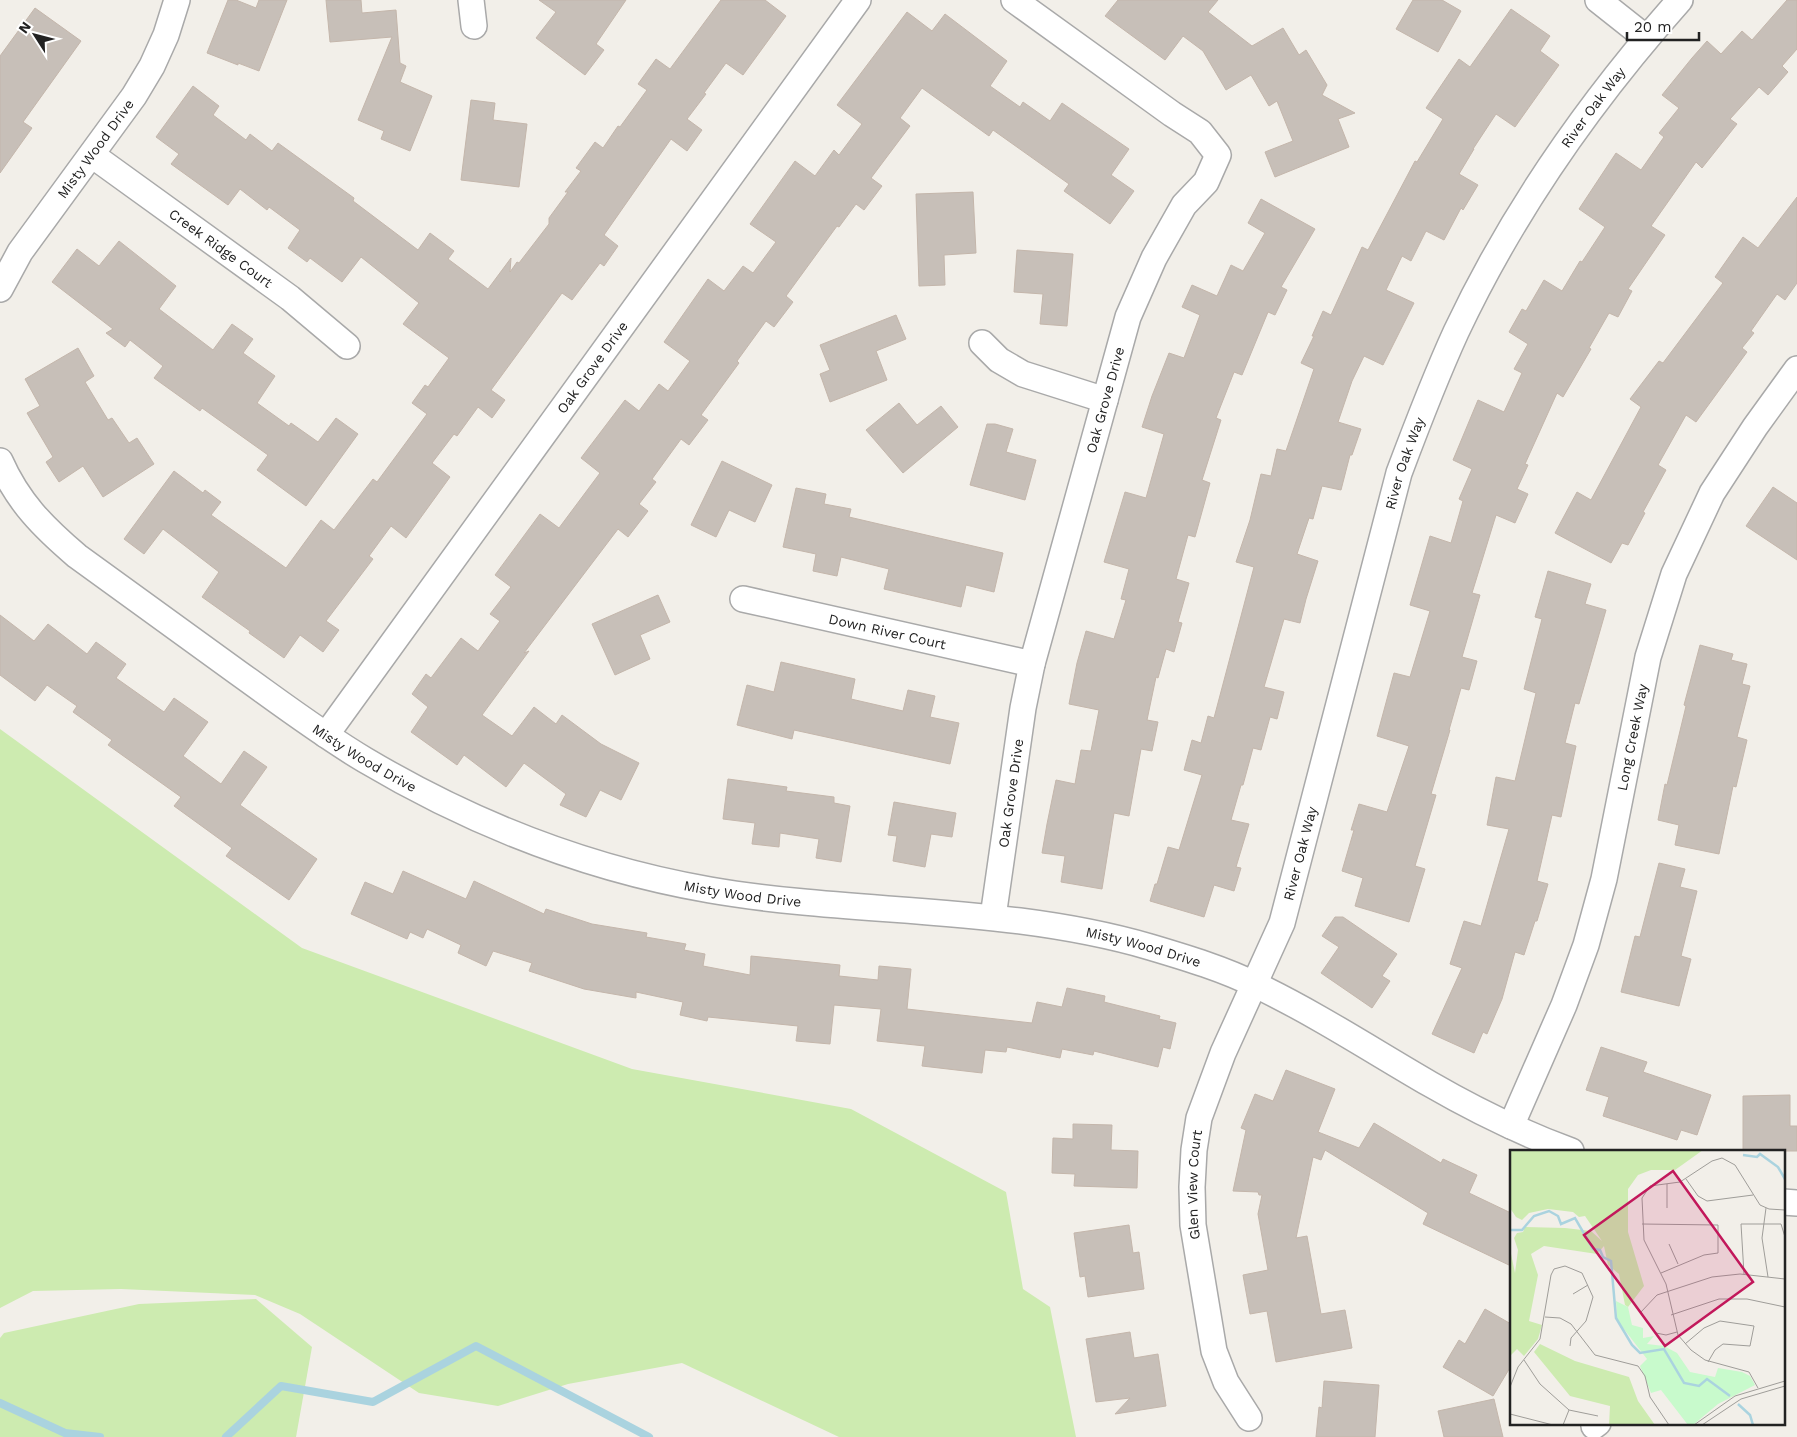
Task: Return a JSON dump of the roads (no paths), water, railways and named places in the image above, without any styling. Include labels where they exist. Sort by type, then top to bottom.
[{"type":"street","name":"Misty Wood Drive","points":[[0,289],[20,252],[134,96],[152,66],[166,36],[177,0]]},
{"type":"street","points":[[471,0],[474,26]]},
{"type":"street","name":"Oak Grove Drive","points":[[326,735],[858,0]]},
{"type":"street","name":"Oak Grove Drive","points":[[993,917],[1023,708],[1032,664],[1128,317],[1154,258],[1184,205],[1206,182],[1218,155],[1200,132],[1172,114],[1014,0]]},
{"type":"street","points":[[1598,0],[1646,38]]},
{"type":"street","name":"River Oak Way","points":[[1254,984],[1282,923],[1398,473],[1426,401],[1456,332],[1483,279],[1546,172],[1646,38],[1680,0]]},
{"type":"street","name":"Creek Ridge Court","points":[[92,155],[290,298],[347,346]]},
{"type":"street","points":[[982,343],[999,360],[1024,374],[1105,400]]},
{"type":"street","name":"Long Creek Way","points":[[1511,1126],[1564,1005],[1586,945],[1604,878],[1648,657],[1674,574],[1712,493],[1755,427],[1797,369]]},
{"type":"street","name":"Misty Wood Drive","points":[[0,461],[8,479],[26,508],[48,532],[85,561],[326,735],[371,764],[452,808],[512,834],[574,856],[640,875],[709,890],[779,900],[993,917],[1090,932],[1138,944],[1206,965],[1254,984],[1314,1015],[1434,1086],[1511,1126],[1569,1150]]},
{"type":"street","name":"Down River Court","points":[[743,599],[1032,664]]},
{"type":"street","name":"Glen View Court","points":[[1249,1418],[1226,1382],[1214,1351],[1193,1225],[1192,1187],[1194,1150],[1199,1118],[1223,1053],[1254,984]]},
{"type":"street","points":[[1784,1202],[1797,1202]]},
{"type":"waterway","points":[[226,1437],[281,1386],[373,1402],[476,1346],[649,1437]]},
{"type":"waterway","points":[[0,1403],[65,1433],[100,1437]]}]
